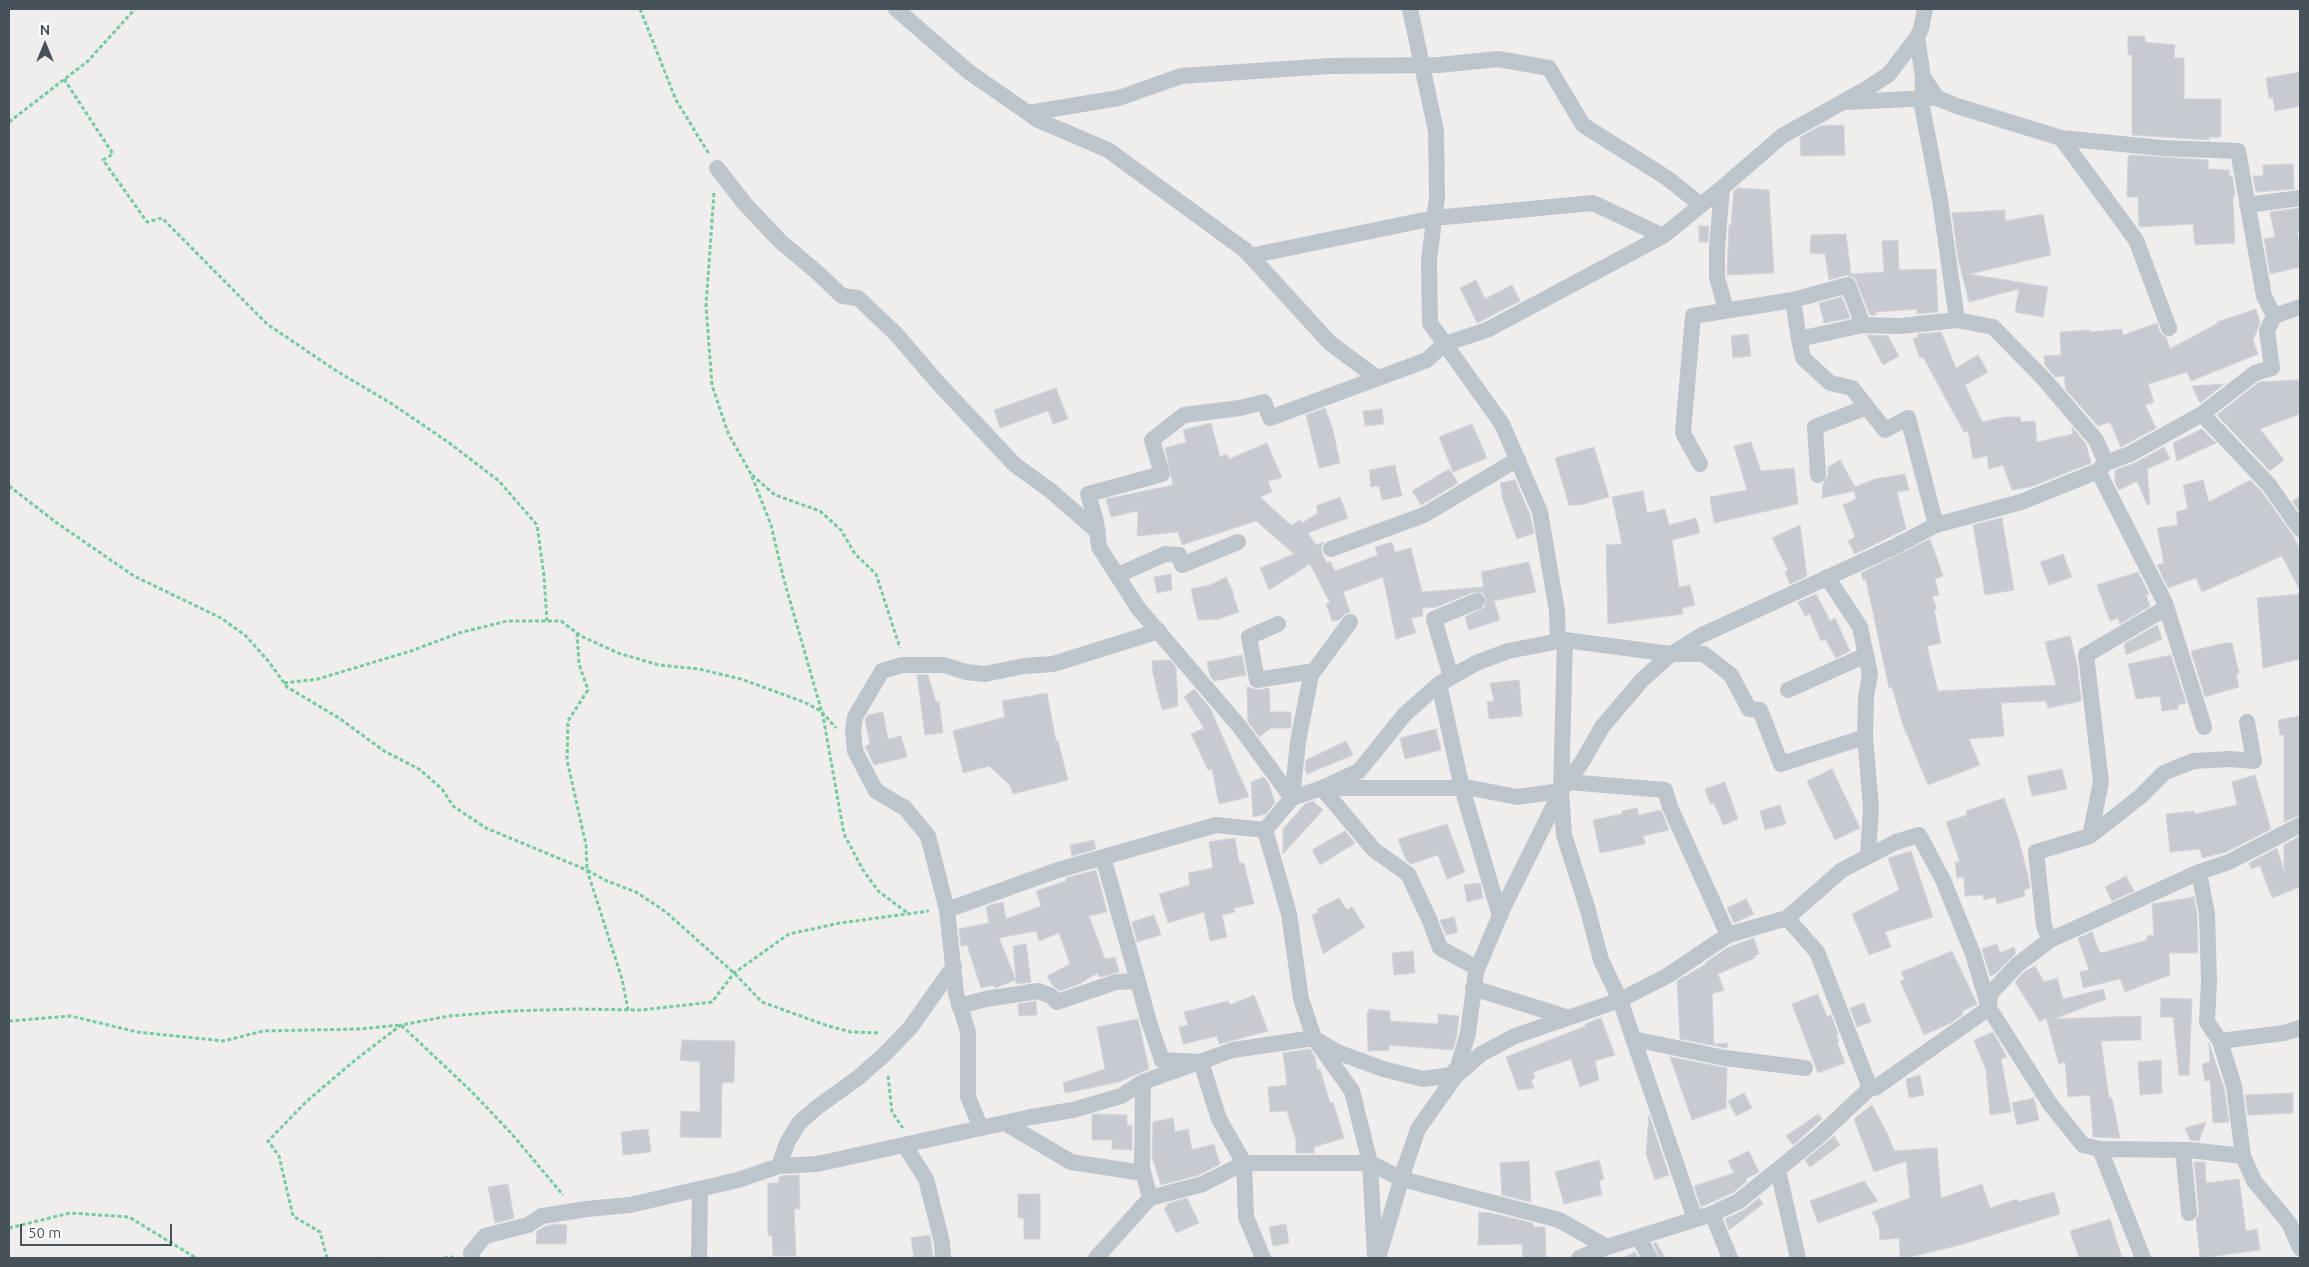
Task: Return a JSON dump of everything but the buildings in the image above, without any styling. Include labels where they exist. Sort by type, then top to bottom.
[{"type":"street","points":[[896,9],[969,72],[1038,120],[1108,150],[1250,256],[1330,343],[1377,378]]},
{"type":"street","points":[[1410,9],[1436,131],[1437,197],[1429,260],[1430,323],[1502,424],[1540,512],[1561,641],[1564,835],[1587,907],[1601,960],[1620,1000],[1695,1219]]},
{"type":"street","points":[[1292,798],[1239,726],[1138,608],[1099,547],[1098,532],[1088,494],[1162,474],[1152,440],[1184,415],[1240,408],[1264,402],[1270,418],[1427,360],[1444,344],[1487,330],[1663,236],[1782,136],[1868,88],[1889,74],[1921,29],[1925,9]]},
{"type":"street","points":[[1916,38],[1923,76],[1930,98],[1940,200],[1957,320]]},
{"type":"street","points":[[1028,113],[1119,98],[1181,76],[1330,66],[1422,65],[1498,59],[1549,68],[1583,125],[1667,178],[1701,205]]},
{"type":"street","points":[[1841,102],[1930,98],[2061,138],[2162,148],[2238,151],[2264,296],[2274,316]]},
{"type":"street","points":[[2061,138],[2136,240],[2169,328]]},
{"type":"street","points":[[717,168],[745,204],[780,241],[842,296],[858,298],[896,334],[938,383],[1015,465],[1051,491],[1098,532]]},
{"type":"street","points":[[1722,188],[1717,248],[1717,277],[1726,310]]},
{"type":"street","points":[[2247,205],[2300,198]]},
{"type":"street","points":[[1250,256],[1434,218],[1593,203],[1663,236]]},
{"type":"street","points":[[1700,464],[1683,433],[1693,316],[1793,300],[1848,285],[1863,325]]},
{"type":"street","points":[[1793,300],[1803,358],[1830,383],[1852,388],[1885,430],[1908,418],[1936,525]]},
{"type":"street","points":[[1376,1258],[1418,1129],[1455,1073],[1468,1033],[1477,968],[1500,916],[1564,787],[1602,727],[1642,680],[1671,654],[1710,631],[1936,525],[2021,502],[2102,467],[2130,454],[2202,414],[2255,374],[2272,368],[2267,331],[2274,316],[2300,307]]},
{"type":"street","points":[[1799,339],[1863,325],[1901,326],[1957,320],[1993,327],[2043,378],[2096,440],[2102,467],[2166,608],[2204,727]]},
{"type":"street","points":[[1818,475],[1815,427],[1867,407]]},
{"type":"street","points":[[2202,414],[2270,485],[2300,529]]},
{"type":"street","points":[[1331,549],[1424,515],[1518,459]]},
{"type":"street","points":[[1118,575],[1165,554],[1179,555],[1182,564],[1238,542]]},
{"type":"street","points":[[1827,577],[1860,626],[1870,674],[1866,697],[1865,737],[1871,808],[1868,855]]},
{"type":"street","points":[[1477,601],[1434,620],[1462,788],[1500,916]]},
{"type":"street","points":[[2090,836],[2101,782],[2086,655],[2166,608]]},
{"type":"street","points":[[1292,798],[1298,742],[1311,675],[1350,622]]},
{"type":"street","points":[[1278,624],[1249,637],[1257,680],[1314,671]]},
{"type":"street","points":[[981,1128],[968,1097],[968,1032],[956,993],[947,910],[928,836],[905,808],[876,791],[855,750],[853,730],[855,717],[882,671],[902,665],[944,665],[966,672],[985,674],[1024,666],[1053,664],[1159,631]]},
{"type":"street","points":[[1264,830],[1292,798],[1322,788],[1359,772],[1405,714],[1445,681],[1476,663],[1508,652],[1561,641],[1671,654],[1704,654],[1731,675],[1749,709],[1760,710],[1781,764],[1865,737]]},
{"type":"street","points":[[1788,690],[1866,655]]},
{"type":"street","points":[[2050,940],[2044,926],[2036,852],[2090,836],[2141,796],[2164,774],[2178,767],[2194,761],[2230,759],[2254,761],[2247,722]]},
{"type":"street","points":[[1322,788],[1462,788],[1517,797],[1564,787],[1665,790],[1670,807],[1728,935]]},
{"type":"street","points":[[1322,788],[1374,850],[1408,874],[1430,921],[1440,948],[1477,968]]},
{"type":"street","points":[[947,910],[1058,870],[1216,825],[1264,830]]},
{"type":"street","points":[[1989,1008],[1990,994],[2017,964],[2050,940],[2199,872],[2229,862],[2300,825]]},
{"type":"street","points":[[1264,830],[1289,914],[1301,999],[1314,1038],[1352,1091],[1370,1163],[1376,1258]]},
{"type":"street","points":[[472,1258],[471,1253],[485,1236],[528,1225],[542,1216],[576,1210],[630,1205],[700,1190],[779,1166],[817,1164],[1073,1110],[1121,1096],[1143,1082],[1233,1050],[1314,1038],[1336,1052],[1384,1069],[1423,1079],[1451,1075],[1489,1049],[1515,1036],[1620,1000],[1667,976],[1728,935],[1787,918],[1842,870],[1896,842],[1918,835],[1943,880],[1973,954],[1989,1008],[2033,1074],[2050,1104],[2083,1144],[2100,1149],[2183,1150],[2243,1156]]},
{"type":"street","points":[[1103,857],[1148,1022],[1162,1060],[1201,1062]]},
{"type":"street","points":[[2199,872],[2207,914],[2209,980],[2207,1022],[2220,1041],[2234,1086],[2243,1156],[2254,1181],[2289,1223],[2300,1248]]},
{"type":"street","points":[[1787,918],[1817,952],[1870,1088]]},
{"type":"street","points":[[779,1166],[787,1143],[799,1123],[816,1108],[859,1078],[886,1054],[910,1028],[954,966]]},
{"type":"street","points":[[960,1006],[986,999],[1038,991],[1051,996],[1057,1002],[1116,982],[1138,981]]},
{"type":"street","points":[[1473,988],[1566,1017]]},
{"type":"street","points":[[1579,1258],[1606,1247],[1712,1214],[1739,1201],[1818,1138],[1870,1088],[1875,1088],[1989,1008]]},
{"type":"street","points":[[2220,1041],[2284,1033],[2300,1028]]},
{"type":"street","points":[[1633,1039],[1724,1058],[1805,1068]]},
{"type":"street","points":[[1201,1062],[1219,1119],[1244,1163],[1246,1217],[1263,1258]]},
{"type":"street","points":[[1143,1082],[1143,1173],[1150,1198]]},
{"type":"street","points":[[1005,1123],[1071,1162],[1143,1173]]},
{"type":"street","points":[[905,1146],[926,1178],[942,1242],[943,1258]]},
{"type":"street","points":[[2100,1149],[2143,1258]]},
{"type":"street","points":[[2183,1150],[2189,1213]]},
{"type":"street","points":[[1096,1258],[1150,1198],[1203,1184],[1244,1163],[1370,1163],[1402,1179],[1559,1220],[1606,1247]]},
{"type":"street","points":[[1778,1170],[1798,1258]]},
{"type":"street","points":[[699,1258],[700,1190]]},
{"type":"street","points":[[1712,1214],[1730,1258]]},
{"type":"street","points":[[1639,1238],[1650,1258]]},
{"type":"path","points":[[9,122],[88,61],[134,9]]},
{"type":"path","points":[[640,9],[676,100],[717,168],[706,306],[712,385],[728,433],[751,474],[772,525],[784,580],[821,711],[844,834],[863,870],[878,891],[909,914]]},
{"type":"path","points":[[64,79],[113,154],[103,160],[147,222],[162,218],[268,324],[335,370],[392,404],[448,442],[499,481],[537,525],[544,576],[547,621]]},
{"type":"path","points":[[751,474],[775,495],[820,511],[841,530],[855,554],[876,574],[899,641],[902,665]]},
{"type":"path","points":[[9,486],[57,523],[134,576],[221,618],[246,636],[269,662],[287,687],[339,718],[384,751],[418,769],[442,789],[453,806],[486,828],[636,892],[666,912],[734,973],[762,1002],[828,1026],[851,1032],[880,1033],[886,1054],[892,1112],[904,1129],[905,1146]]},
{"type":"path","points":[[284,683],[318,679],[411,652],[458,633],[507,622],[561,621],[577,633],[618,653],[659,665],[699,669],[741,679],[804,702],[821,711]]},
{"type":"path","points":[[577,633],[580,664],[588,690],[568,720],[567,760],[586,845],[587,870],[622,979],[628,1010]]},
{"type":"path","points":[[9,1021],[71,1016],[137,1032],[224,1041],[262,1031],[359,1029],[401,1025],[449,1016],[511,1011],[642,1010],[712,1002],[734,973],[789,934],[840,923],[947,910]]},
{"type":"path","points":[[401,1025],[470,1090],[511,1133],[576,1210]]},
{"type":"path","points":[[327,1258],[320,1232],[293,1216],[279,1156],[268,1142],[308,1101],[354,1061],[401,1025]]},
{"type":"path","points":[[9,1228],[70,1213],[129,1217],[196,1258]]}]
